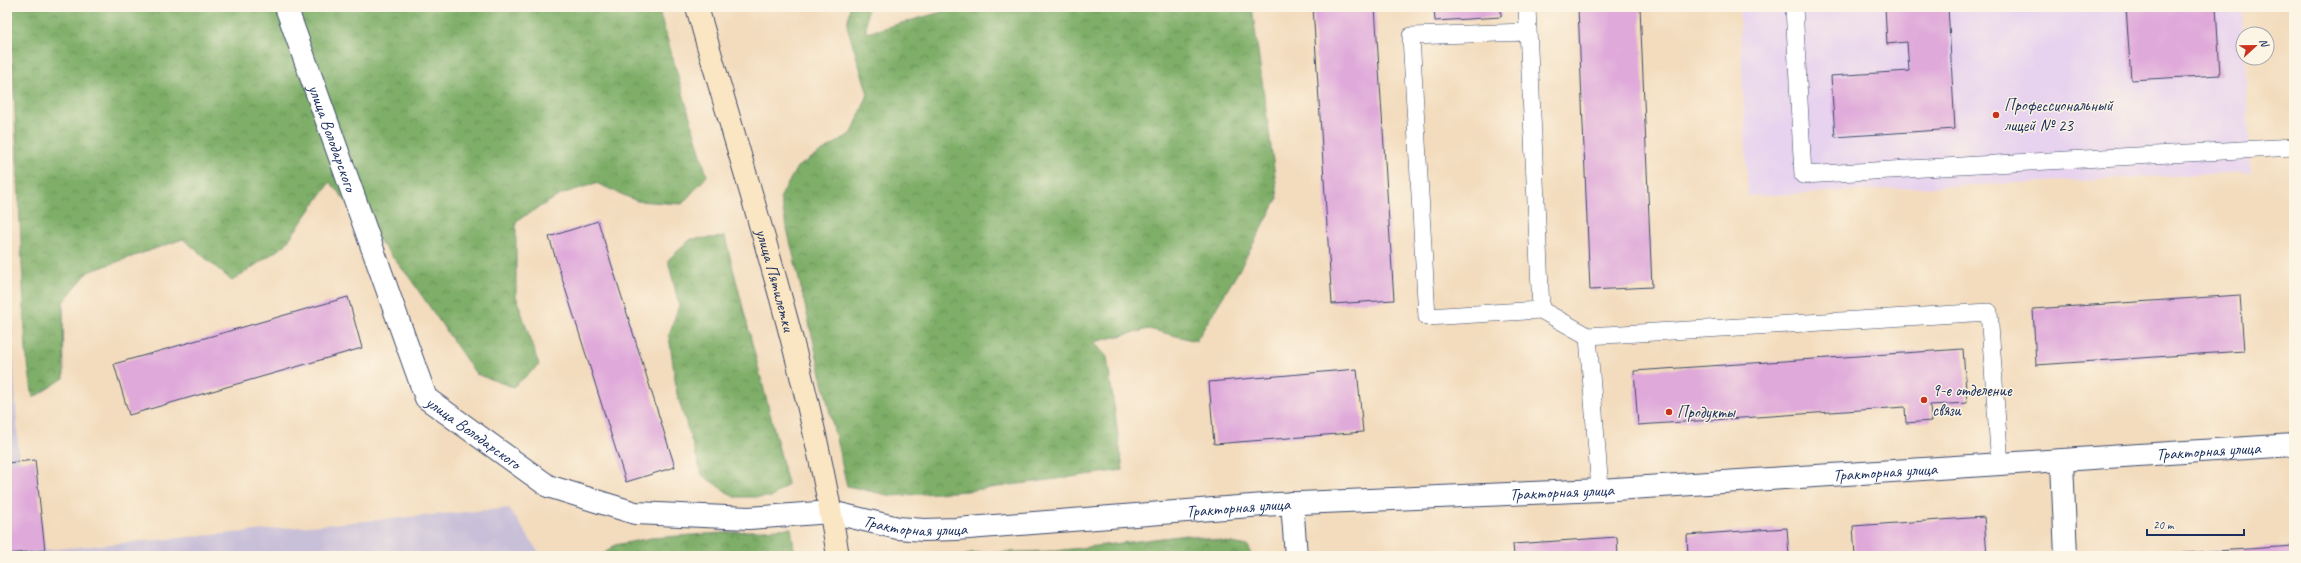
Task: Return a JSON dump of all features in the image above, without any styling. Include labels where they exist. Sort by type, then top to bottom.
[{"type":"main road","name":"улица Пятилетки","points":[[697,7],[802,383],[831,512],[838,556]]},
{"type":"street","name":"улица Володарского","points":[[286,7],[426,398],[548,486],[635,513],[749,518],[831,512]]},
{"type":"street","name":"Тракторная улица","points":[[831,512],[898,528],[924,530],[1292,504],[1600,490],[2062,462],[2294,445]]},
{"type":"street","points":[[2062,462],[2066,556]]},
{"type":"street","points":[[1292,504],[1296,556]]},
{"type":"lane","points":[[1527,7],[1541,310]]},
{"type":"lane","points":[[1794,7],[1803,175],[2294,147]]},
{"type":"lane","points":[[1527,32],[1411,36],[1427,317],[1541,310],[1588,336],[1989,312],[2000,465]]},
{"type":"lane","points":[[1588,336],[1600,490]]},
{"type":"shaded area","name":"Профессиональный лицей № 23","points":[[1739,7],[2243,7],[2243,26],[2235,26],[2235,66],[2245,66],[2251,172],[1748,196]]},
{"type":"shaded area","points":[[7,240],[19,461],[35,460],[45,550],[509,508],[541,556],[7,556]]},
{"type":"green space","points":[[10,7],[658,7],[707,176],[682,204],[637,201],[596,183],[562,194],[516,221],[516,296],[539,365],[513,387],[476,374],[409,277],[330,182],[285,245],[232,281],[183,239],[88,272],[63,302],[64,378],[33,398],[26,351]]},
{"type":"green space","points":[[850,7],[867,7],[866,33],[959,7],[1252,7],[1278,198],[1238,272],[1196,341],[1149,329],[1094,342],[1107,357],[1123,470],[967,491],[892,496],[847,486],[780,198],[797,167],[852,133],[868,94],[847,26]]},
{"type":"green space","points":[[725,237],[788,484],[772,497],[734,497],[702,475],[677,394],[669,335],[679,305],[668,260],[691,239]]},
{"type":"green space","points":[[791,528],[795,556],[601,556],[615,545],[651,538]]},
{"type":"green space","points":[[1187,535],[1248,546],[1253,556],[964,556],[970,553],[1055,551]]},
{"type":"building","points":[[1313,7],[1375,7],[1394,300],[1332,304]]},
{"type":"building","points":[[1434,7],[1501,7],[1501,17],[1435,21]]},
{"type":"building","points":[[1578,7],[1640,7],[1652,287],[1590,290]]},
{"type":"building","points":[[1885,7],[1948,7],[1955,129],[1835,137],[1831,76],[1909,71],[1907,42],[1887,44]]},
{"type":"building","points":[[2126,7],[2216,7],[2220,75],[2131,80]]},
{"type":"building","points":[[598,221],[675,467],[626,482],[549,237]]},
{"type":"building","points":[[2240,295],[2244,351],[2036,365],[2033,309]]},
{"type":"building","points":[[348,297],[362,348],[129,415],[114,364]]},
{"type":"building","points":[[1963,349],[1967,403],[1930,405],[1931,421],[1906,423],[1905,407],[1638,425],[1634,371]]},
{"type":"building","points":[[1357,369],[1363,432],[1214,444],[1209,382]]},
{"type":"building","points":[[35,460],[45,550],[7,554],[7,463]]},
{"type":"building","points":[[1984,517],[1987,556],[1855,556],[1853,526]]},
{"type":"building","points":[[1787,528],[1789,556],[1688,556],[1687,535]]},
{"type":"building","points":[[1617,537],[1618,556],[1514,556],[1513,544]]},
{"type":"building","points":[[2294,546],[2294,556],[2153,556],[2153,555]]},
{"type":"building","points":[[1427,553],[1427,556],[1394,556],[1394,555]]},
{"type":"place","name":"Профессиональный лицей № 23","points":[[1996,115]]},
{"type":"place","name":"9-е отделение связи","points":[[1924,400]]},
{"type":"place","name":"Продукты","points":[[1669,412]]}]
